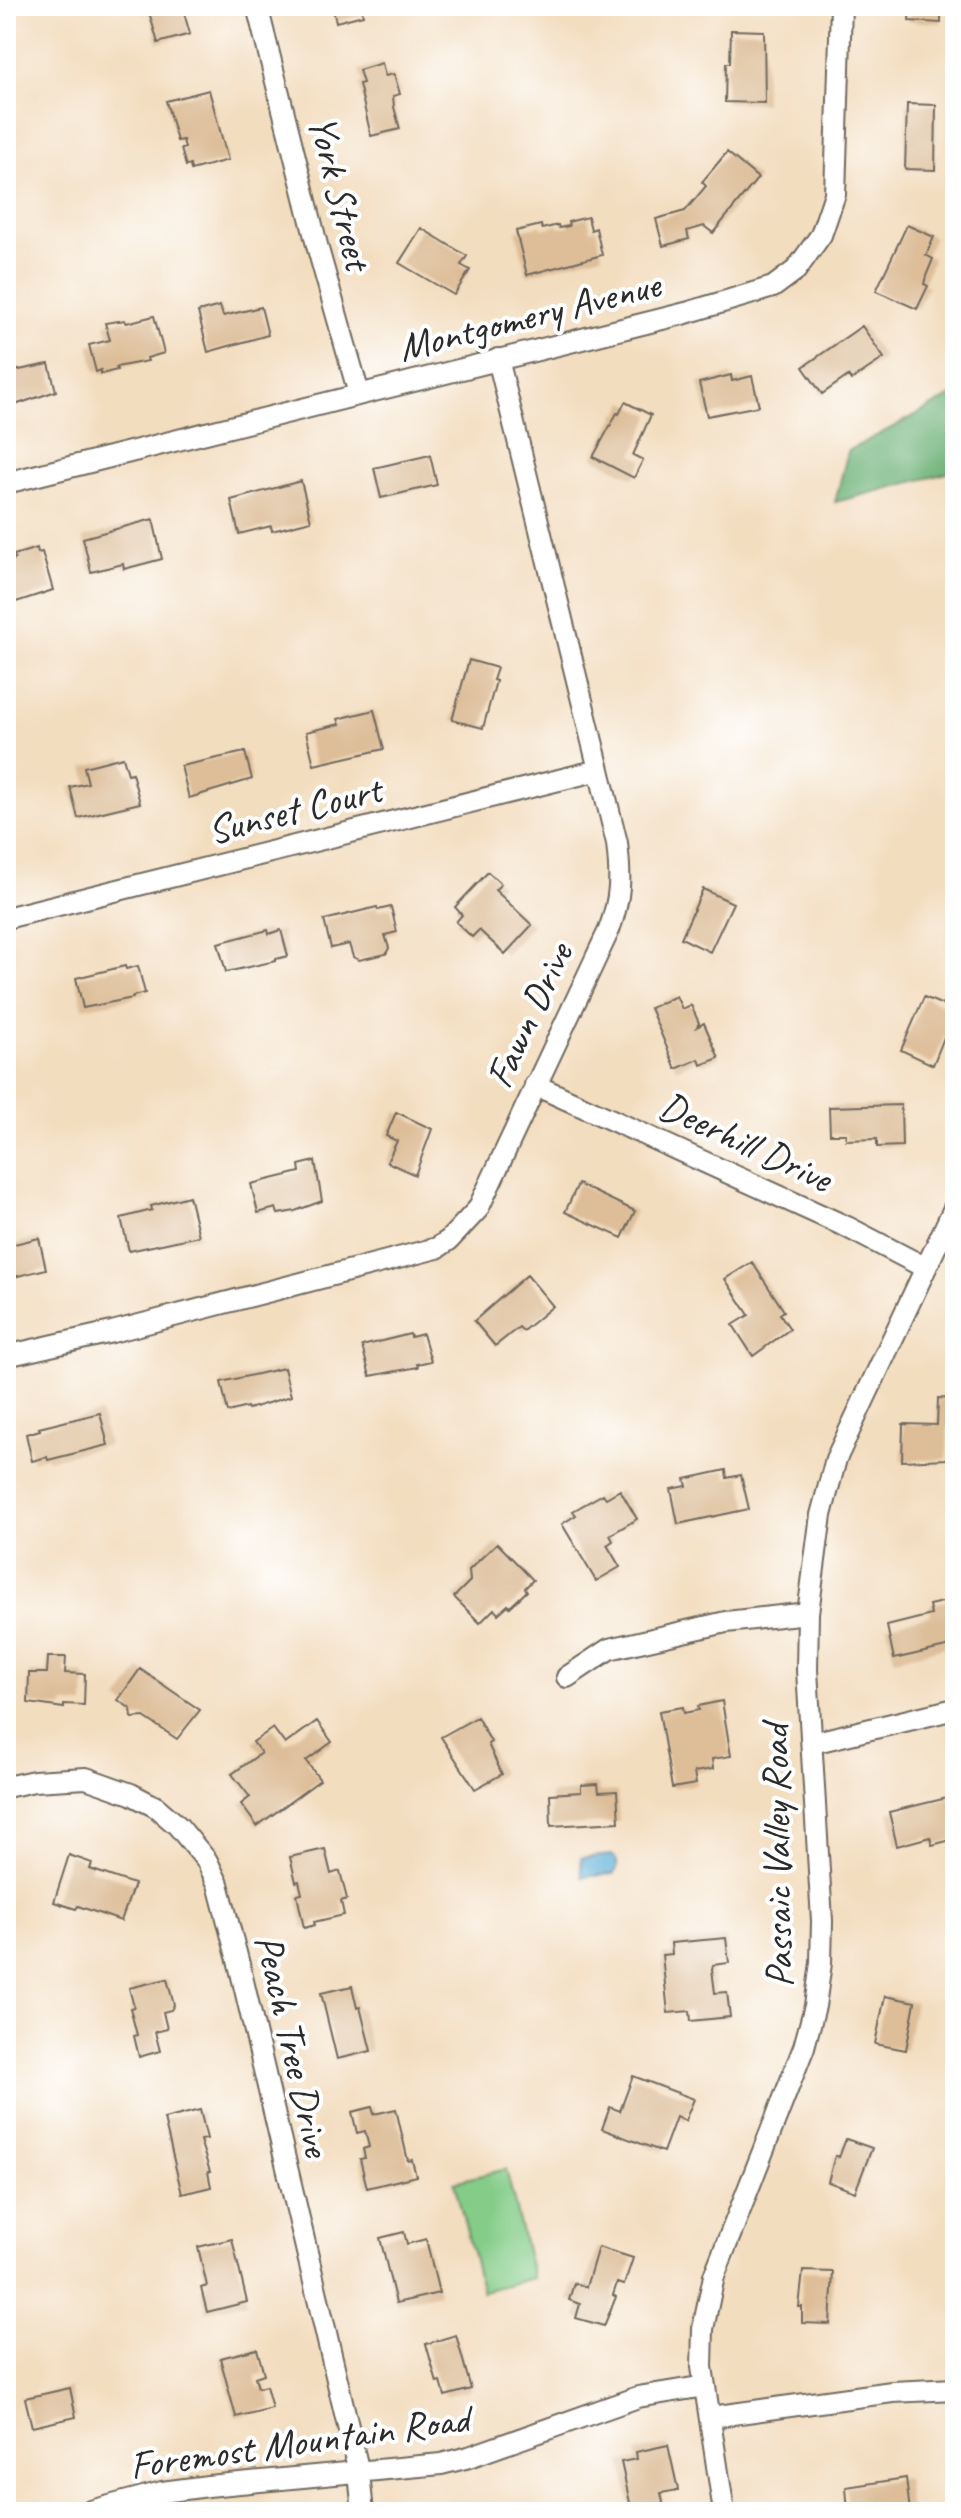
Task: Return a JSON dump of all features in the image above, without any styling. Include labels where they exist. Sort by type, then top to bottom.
[{"type":"street","name":"York Street","points":[[257,6],[318,249],[359,394]]},
{"type":"street","name":"Montgomery Avenue","points":[[6,483],[760,292],[796,270],[821,235],[835,194],[841,6]]},
{"type":"street","name":"Fawn Drive","points":[[6,1356],[112,1332],[437,1248],[449,1240],[478,1209],[609,930],[619,903],[621,875],[617,843],[498,359]]},
{"type":"street","name":"Sunset Court","points":[[6,918],[599,770]]},
{"type":"street","name":"Deerhill Drive","points":[[535,1085],[847,1227],[926,1268]]},
{"type":"street","name":"Passaic Valley Road","points":[[724,2512],[702,2367],[703,2329],[714,2276],[804,2047],[815,2006],[821,1963],[822,1921],[807,1670],[808,1613],[821,1515],[836,1459],[955,1206]]},
{"type":"street","points":[[567,1677],[609,1649],[726,1622],[808,1613]]},
{"type":"street","points":[[812,1743],[955,1709]]},
{"type":"street","name":"Peach Tree Drive","points":[[6,1787],[34,1781],[86,1778],[131,1794],[156,1807],[178,1826],[207,1861],[218,1884],[240,1968],[359,2473],[363,2512]]},
{"type":"street","name":"Foremost Mountain Road","points":[[87,2512],[177,2490],[441,2464],[638,2397],[705,2386]]},
{"type":"street","points":[[711,2417],[892,2392],[955,2389]]},
{"type":"green space","points":[[955,394],[955,471],[835,502],[848,451]]},
{"type":"green space","points":[[506,2169],[533,2278],[482,2291],[454,2182]]},
{"type":"water","points":[[612,1855],[617,1861],[613,1874],[582,1877],[581,1858]]},
{"type":"building","points":[[140,6],[182,6],[190,34],[158,43],[149,12],[142,14]]},
{"type":"building","points":[[332,6],[361,6],[363,15],[336,22]]},
{"type":"building","points":[[910,6],[941,6],[941,23],[909,21]]},
{"type":"building","points":[[731,30],[764,31],[765,103],[725,102]]},
{"type":"building","points":[[382,63],[385,76],[394,74],[400,94],[393,96],[400,129],[371,136],[359,84],[363,83],[359,70]]},
{"type":"building","points":[[209,90],[228,160],[191,170],[190,165],[186,166],[181,149],[185,148],[183,140],[177,141],[166,101]]},
{"type":"building","points":[[907,104],[936,105],[935,170],[905,169]]},
{"type":"building","points":[[727,152],[758,178],[713,233],[704,226],[687,231],[689,239],[663,246],[656,219],[685,211],[706,186],[702,182]]},
{"type":"building","points":[[588,217],[591,230],[596,228],[602,255],[527,275],[516,231],[541,225],[542,229],[558,225],[559,228],[569,226],[568,222]]},
{"type":"building","points":[[907,225],[934,237],[926,255],[933,259],[924,284],[928,286],[917,309],[876,291]]},
{"type":"building","points":[[421,228],[467,256],[461,265],[470,270],[454,295],[399,263]]},
{"type":"building","points":[[220,306],[223,316],[261,307],[268,335],[208,352],[198,312]]},
{"type":"building","points":[[154,316],[164,353],[147,358],[148,361],[116,367],[117,370],[101,374],[101,370],[96,372],[89,345],[110,340],[105,323],[125,320],[126,323]]},
{"type":"building","points":[[862,326],[884,358],[851,380],[848,376],[822,394],[803,367]]},
{"type":"building","points":[[49,364],[56,391],[6,408],[6,366],[9,372]]},
{"type":"building","points":[[731,375],[732,381],[752,376],[759,406],[707,416],[699,383]]},
{"type":"building","points":[[625,402],[651,415],[633,455],[643,460],[634,478],[593,457]]},
{"type":"building","points":[[430,455],[437,485],[381,498],[374,468]]},
{"type":"building","points":[[301,481],[311,521],[272,531],[271,526],[239,534],[231,500]]},
{"type":"building","points":[[153,519],[162,559],[124,569],[123,564],[91,572],[83,538]]},
{"type":"building","points":[[37,548],[38,553],[42,552],[53,590],[13,603],[11,596],[6,598],[6,562],[15,559],[14,555]]},
{"type":"building","points":[[469,660],[497,668],[483,728],[452,720]]},
{"type":"building","points":[[374,710],[384,749],[314,765],[306,732],[340,724],[338,719]]},
{"type":"building","points":[[245,752],[252,779],[189,798],[181,766]]},
{"type":"building","points":[[123,757],[128,774],[132,773],[140,803],[78,818],[70,787],[88,783],[84,767]]},
{"type":"building","points":[[488,872],[501,884],[495,890],[532,925],[505,954],[479,930],[472,937],[456,922],[462,915],[455,907]]},
{"type":"building","points":[[703,889],[733,903],[710,952],[681,938]]},
{"type":"building","points":[[377,907],[378,910],[391,907],[397,932],[385,935],[389,948],[386,954],[359,960],[353,957],[349,944],[331,948],[324,920]]},
{"type":"building","points":[[268,930],[269,934],[281,930],[288,956],[226,972],[218,943]]},
{"type":"building","points":[[125,966],[126,969],[138,966],[145,993],[83,1008],[76,978]]},
{"type":"building","points":[[676,996],[682,1009],[691,1005],[699,1023],[697,1027],[704,1023],[719,1058],[701,1065],[699,1059],[676,1069],[650,1008]]},
{"type":"building","points":[[924,997],[955,1010],[933,1065],[901,1050]]},
{"type":"building","points":[[901,1105],[902,1146],[877,1147],[877,1139],[846,1140],[846,1134],[830,1134],[829,1107]]},
{"type":"building","points":[[396,1112],[432,1129],[415,1175],[387,1162],[397,1141],[386,1136]]},
{"type":"building","points":[[315,1161],[322,1201],[295,1211],[278,1214],[276,1208],[258,1213],[251,1184],[300,1172],[299,1165]]},
{"type":"building","points":[[578,1184],[635,1211],[622,1238],[565,1212]]},
{"type":"building","points":[[189,1196],[199,1236],[129,1251],[121,1218]]},
{"type":"building","points":[[39,1238],[46,1269],[6,1279],[6,1246]]},
{"type":"building","points":[[752,1262],[784,1311],[780,1314],[790,1329],[753,1356],[733,1325],[749,1315],[725,1279]]},
{"type":"building","points":[[527,1275],[553,1306],[523,1331],[519,1327],[495,1346],[474,1321]]},
{"type":"building","points":[[410,1334],[411,1337],[423,1334],[431,1361],[417,1364],[418,1367],[370,1376],[362,1346]]},
{"type":"building","points":[[284,1368],[291,1396],[228,1412],[221,1382]]},
{"type":"building","points":[[938,1398],[955,1399],[955,1427],[948,1427],[947,1459],[902,1461],[903,1424],[937,1425]]},
{"type":"building","points":[[100,1413],[108,1445],[32,1461],[26,1434]]},
{"type":"building","points":[[726,1470],[727,1478],[741,1475],[749,1509],[678,1524],[671,1489],[687,1486],[685,1479]]},
{"type":"building","points":[[620,1490],[637,1519],[610,1535],[613,1541],[607,1545],[620,1567],[596,1581],[562,1524],[576,1515],[573,1511],[603,1494],[606,1498]]},
{"type":"building","points":[[497,1543],[533,1580],[525,1588],[527,1591],[510,1607],[508,1605],[498,1614],[494,1609],[480,1623],[454,1597],[470,1581],[469,1570]]},
{"type":"building","points":[[951,1600],[955,1616],[955,1645],[894,1659],[887,1626],[931,1615],[929,1605]]},
{"type":"building","points":[[48,1657],[66,1657],[65,1673],[85,1674],[84,1705],[64,1704],[64,1708],[28,1703],[29,1673],[47,1673]]},
{"type":"building","points":[[140,1669],[200,1710],[177,1739],[144,1717],[132,1718],[131,1709],[118,1700]]},
{"type":"building","points":[[722,1701],[731,1756],[712,1759],[713,1769],[694,1772],[696,1784],[672,1788],[659,1711],[683,1707],[684,1713],[699,1710],[698,1706]]},
{"type":"building","points":[[477,1717],[491,1742],[488,1744],[502,1774],[475,1789],[441,1737]]},
{"type":"building","points":[[317,1721],[332,1742],[306,1761],[320,1780],[257,1826],[241,1804],[250,1797],[232,1774],[261,1753],[253,1742],[273,1728],[285,1744]]},
{"type":"building","points":[[598,1784],[599,1792],[617,1791],[619,1822],[551,1826],[550,1794],[581,1792],[581,1785]]},
{"type":"building","points":[[955,1796],[955,1839],[932,1845],[930,1837],[897,1846],[889,1812]]},
{"type":"building","points":[[325,1849],[331,1874],[340,1871],[347,1899],[341,1901],[344,1915],[314,1922],[315,1925],[304,1928],[297,1895],[302,1894],[290,1857]]},
{"type":"building","points":[[69,1855],[92,1863],[90,1869],[134,1884],[121,1921],[78,1906],[76,1909],[54,1902]]},
{"type":"building","points":[[726,1938],[729,1963],[713,1965],[712,1969],[715,1993],[727,1992],[730,2017],[691,2021],[690,2011],[668,2013],[662,1955],[672,1954],[671,1943]]},
{"type":"building","points":[[167,1979],[174,2005],[171,2010],[163,2012],[167,2029],[155,2032],[160,2051],[139,2057],[129,1988]]},
{"type":"building","points":[[352,1986],[371,2051],[337,2059],[321,1993]]},
{"type":"building","points":[[885,1996],[915,2002],[906,2050],[875,2044]]},
{"type":"building","points":[[633,2076],[694,2099],[685,2121],[676,2117],[663,2152],[602,2129],[610,2107],[620,2111]]},
{"type":"building","points":[[372,2107],[374,2114],[396,2109],[408,2161],[412,2160],[416,2176],[367,2188],[360,2159],[365,2158],[363,2149],[369,2147],[365,2131],[357,2133],[352,2112]]},
{"type":"building","points":[[200,2110],[207,2139],[200,2140],[210,2172],[211,2187],[182,2194],[164,2119]]},
{"type":"building","points":[[846,2139],[872,2148],[855,2192],[828,2182],[835,2155],[839,2157]]},
{"type":"building","points":[[404,2232],[407,2244],[426,2239],[439,2293],[396,2303],[380,2238]]},
{"type":"building","points":[[232,2239],[247,2302],[207,2312],[201,2288],[207,2286],[198,2247]]},
{"type":"building","points":[[598,2247],[633,2258],[624,2285],[617,2283],[613,2295],[616,2297],[604,2326],[576,2318],[580,2304],[569,2300],[574,2283],[586,2287]]},
{"type":"building","points":[[803,2271],[833,2272],[830,2324],[802,2323],[802,2307],[799,2307]]},
{"type":"building","points":[[456,2335],[471,2389],[445,2396],[441,2382],[437,2383],[426,2344]]},
{"type":"building","points":[[257,2349],[264,2374],[255,2377],[258,2388],[266,2386],[272,2408],[236,2417],[220,2358]]},
{"type":"building","points":[[70,2388],[76,2417],[32,2427],[25,2398]]},
{"type":"building","points":[[668,2445],[678,2490],[661,2493],[665,2512],[632,2512],[621,2462],[637,2459],[636,2452]]},
{"type":"building","points":[[906,2478],[910,2512],[848,2512],[846,2487]]}]
